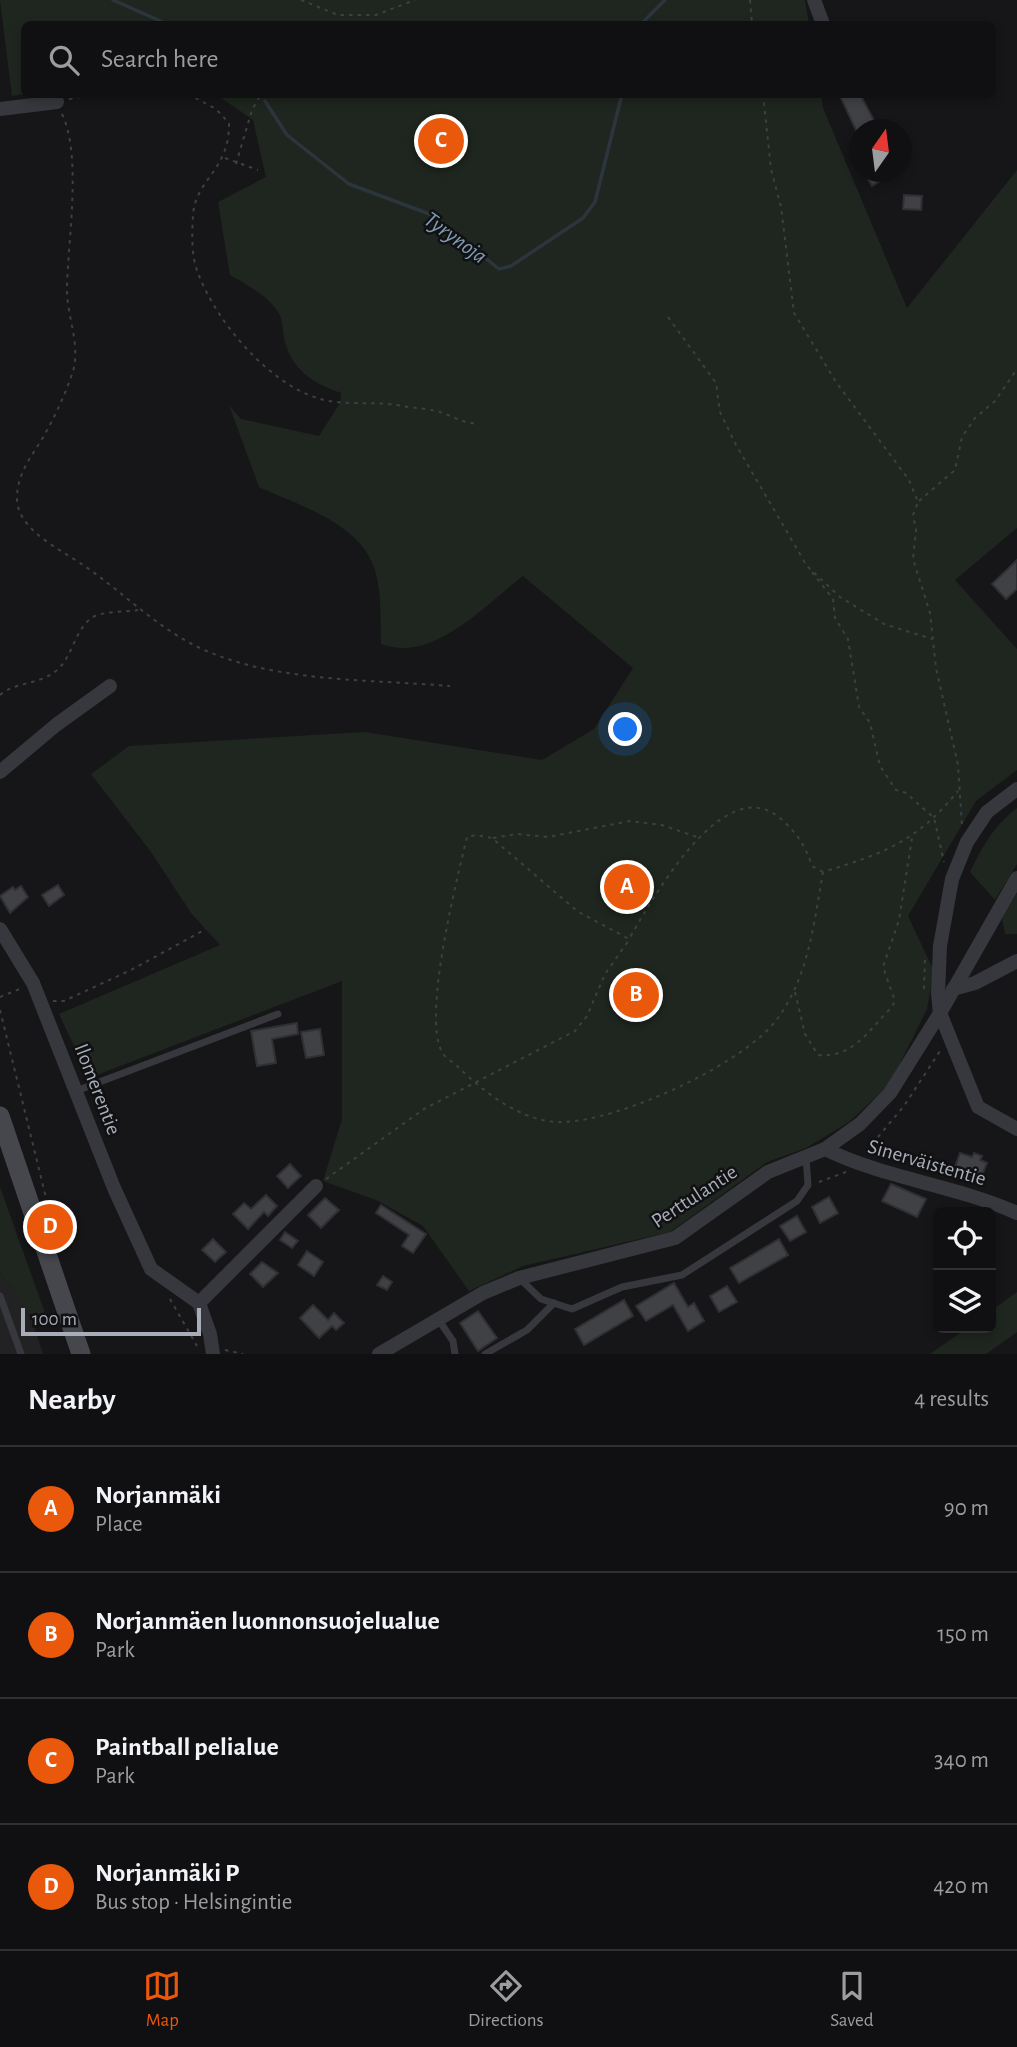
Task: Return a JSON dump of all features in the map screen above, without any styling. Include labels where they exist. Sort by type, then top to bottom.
[{"type":"main road","points":[[0,1116],[51,1273],[81,1354]]},
{"type":"street","points":[[814,0],[821,21]]},
{"type":"street","points":[[0,109],[57,102]]},
{"type":"street","points":[[0,772],[56,725],[110,686]]},
{"type":"street","points":[[1017,789],[987,812],[970,837],[952,879],[939,968],[940,1013],[978,1107],[1017,1129]]},
{"type":"street","name":"Perttulantie","points":[[386,1352],[437,1318],[483,1293],[519,1278],[675,1238],[768,1172],[825,1149],[860,1124],[890,1093],[940,1013],[1017,878]]},
{"type":"street","name":"Ilomerentie","points":[[0,929],[42,1002],[114,1188],[151,1269],[199,1303]]},
{"type":"street","points":[[953,989],[975,983],[1017,961]]},
{"type":"street","name":"Sinerväistentie","points":[[825,1149],[856,1164],[944,1187],[1017,1213]]},
{"type":"street","points":[[213,1353],[210,1334],[199,1303],[316,1186]]},
{"type":"lane","points":[[76,1091],[278,1014]]},
{"type":"lane","points":[[519,1278],[541,1299],[572,1309],[622,1287],[682,1275],[797,1201],[808,1185],[806,1156]]},
{"type":"lane","points":[[0,1296],[21,1354]]},
{"type":"lane","points":[[485,1354],[527,1330],[554,1303]]},
{"type":"lane","points":[[437,1318],[453,1341],[455,1354]]},
{"type":"path","points":[[301,0],[338,15],[376,15],[415,0]]},
{"type":"path","points":[[750,0],[752,21]]},
{"type":"path","points":[[78,98],[57,102],[69,128],[71,189],[66,290],[74,368],[60,404],[27,461],[17,498],[20,516],[44,538],[97,574],[140,610],[189,643],[237,664],[297,673],[450,686]]},
{"type":"path","points":[[195,98],[216,109],[229,123],[224,157],[194,203],[193,239],[197,271],[207,293],[238,340],[268,368],[314,397],[337,403],[398,405],[442,413],[456,422],[478,425]]},
{"type":"path","points":[[236,164],[258,98]]},
{"type":"path","points":[[763,98],[771,169],[781,207],[794,313],[836,382],[909,480],[918,502]]},
{"type":"path","points":[[224,157],[236,164],[258,170]]},
{"type":"path","points":[[668,317],[716,383],[720,411],[736,444],[807,566],[833,600],[835,618],[848,639],[859,707],[870,723],[880,766],[897,790],[906,793],[934,818],[946,870]]},
{"type":"path","points":[[970,837],[963,832],[958,765],[950,739],[927,602],[912,559],[916,530],[913,516],[918,502],[955,470],[962,437],[975,418],[995,401],[1017,369]]},
{"type":"path","points":[[807,566],[840,597],[884,624],[932,639]]},
{"type":"path","points":[[0,695],[12,687],[29,684],[59,669],[86,625],[96,616],[140,610]]},
{"type":"path","points":[[316,1186],[424,1109],[472,1081],[575,1031],[587,1016],[605,974],[675,863],[698,838],[721,819],[747,808],[768,808],[804,842],[812,866],[823,872],[860,861],[912,838],[958,791]]},
{"type":"path","points":[[698,838],[662,825],[631,821],[548,837],[517,834],[492,838],[476,835],[467,837],[442,946],[437,1020],[441,1051],[488,1096],[561,1122],[607,1116],[680,1086],[757,1043],[778,1018],[795,991],[807,957],[823,872]]},
{"type":"path","points":[[492,838],[577,911],[629,939]]},
{"type":"path","points":[[795,991],[805,1034],[818,1055],[836,1057],[852,1048],[891,1008],[895,1001],[883,967],[898,920],[912,838]]},
{"type":"path","points":[[42,1002],[64,1001],[131,970],[206,929]]},
{"type":"path","points":[[0,997],[33,983]]},
{"type":"path","points":[[0,1010],[49,1215]]},
{"type":"path","points":[[808,1185],[840,1176],[856,1164],[904,1106],[950,1035]]},
{"type":"path","points":[[165,1291],[196,1345],[213,1353],[226,1350],[243,1354]]},
{"type":"shaded area","points":[[0,0],[805,0],[808,21],[21,21],[21,94],[12,96]]},
{"type":"shaded area","points":[[221,98],[821,98],[823,108],[849,170],[849,182],[854,182],[907,308],[1017,170],[1017,528],[955,580],[1017,649],[1017,770],[976,801],[908,916],[934,971],[927,1009],[890,1084],[849,1122],[806,1148],[767,1162],[670,1232],[523,1266],[469,1291],[423,1226],[376,1200],[323,1181],[342,1119],[342,981],[89,1078],[59,1014],[220,945],[191,913],[151,852],[91,774],[129,746],[365,732],[542,760],[594,729],[633,668],[523,576],[474,616],[438,639],[419,646],[400,648],[381,644],[378,582],[369,557],[358,542],[328,519],[259,487],[229,405],[241,419],[319,436],[340,403],[341,393],[312,380],[298,367],[284,339],[278,312],[262,295],[230,275],[218,202],[266,177],[253,120]]},
{"type":"shaded area","points":[[1017,808],[1017,864],[995,900],[970,872],[989,837]]},
{"type":"shaded area","points":[[1017,893],[1017,934],[1005,934],[1002,919]]},
{"type":"shaded area","points":[[0,1187],[45,1313],[31,1317],[0,1271]]},
{"type":"shaded area","points":[[0,1271],[31,1317],[43,1354],[0,1354]]},
{"type":"shaded area","points":[[1017,1292],[1017,1332],[986,1354],[930,1354],[960,1333],[996,1333],[996,1307]]},
{"type":"building","points":[[841,98],[862,98],[873,119],[851,119]]},
{"type":"building","points":[[904,195],[922,196],[921,210],[903,209]]},
{"type":"building","points":[[1017,560],[1017,589],[1006,599],[992,584]]},
{"type":"building","points":[[58,885],[64,895],[49,906],[42,895]]},
{"type":"building","points":[[21,886],[28,897],[10,913],[0,896],[13,887],[15,890]]},
{"type":"building","points":[[297,1023],[298,1034],[272,1039],[276,1063],[257,1066],[251,1031]]},
{"type":"building","points":[[320,1029],[324,1055],[306,1058],[301,1032]]},
{"type":"building","points":[[960,1153],[972,1157],[974,1153],[982,1156],[980,1160],[987,1163],[980,1180],[974,1178],[972,1183],[963,1180],[965,1175],[954,1170]]},
{"type":"building","points":[[290,1164],[301,1176],[288,1188],[277,1176]]},
{"type":"building","points":[[891,1184],[926,1199],[917,1217],[882,1201]]},
{"type":"building","points":[[266,1195],[277,1206],[268,1216],[264,1212],[248,1229],[233,1214],[244,1203],[251,1209]]},
{"type":"building","points":[[829,1197],[838,1213],[820,1223],[812,1207]]},
{"type":"building","points":[[325,1198],[339,1210],[321,1228],[308,1215]]},
{"type":"building","points":[[381,1205],[426,1234],[413,1253],[402,1246],[409,1235],[376,1213]]},
{"type":"building","points":[[797,1216],[806,1232],[790,1241],[780,1226]]},
{"type":"building","points":[[285,1232],[298,1241],[292,1248],[280,1240]]},
{"type":"building","points":[[213,1239],[226,1252],[215,1262],[202,1250]]},
{"type":"building","points":[[779,1239],[788,1255],[739,1283],[730,1268]]},
{"type":"building","points":[[307,1251],[323,1262],[314,1276],[298,1265]]},
{"type":"building","points":[[262,1262],[278,1273],[263,1287],[250,1274]]},
{"type":"building","points":[[383,1276],[392,1282],[387,1290],[377,1285]]},
{"type":"building","points":[[674,1283],[688,1307],[694,1303],[704,1321],[688,1331],[673,1305],[646,1321],[636,1306]]},
{"type":"building","points":[[727,1286],[737,1302],[719,1312],[710,1296]]},
{"type":"building","points":[[624,1300],[633,1316],[584,1345],[575,1329]]},
{"type":"building","points":[[313,1305],[328,1320],[334,1313],[344,1323],[336,1330],[332,1326],[319,1338],[300,1318]]},
{"type":"building","points":[[478,1311],[497,1338],[478,1351],[460,1323]]},
{"type":"waterway","name":"Tyrynoja","points":[[113,0],[160,21]]},
{"type":"waterway","name":"Tyrynoja","points":[[644,21],[665,0]]},
{"type":"waterway","name":"Tyrynoja","points":[[265,101],[287,135],[349,184],[432,215],[499,269],[511,266],[583,218],[595,202],[621,98]]},
{"type":"place","name":"Paintball pelialue","points":[[441,141]]},
{"type":"place","name":"Norjanmäki","points":[[627,887]]},
{"type":"place","name":"Norjanmäen luonnonsuojelualue","points":[[636,995]]},
{"type":"place","name":"Norjanmäki P","points":[[50,1227]]}]
